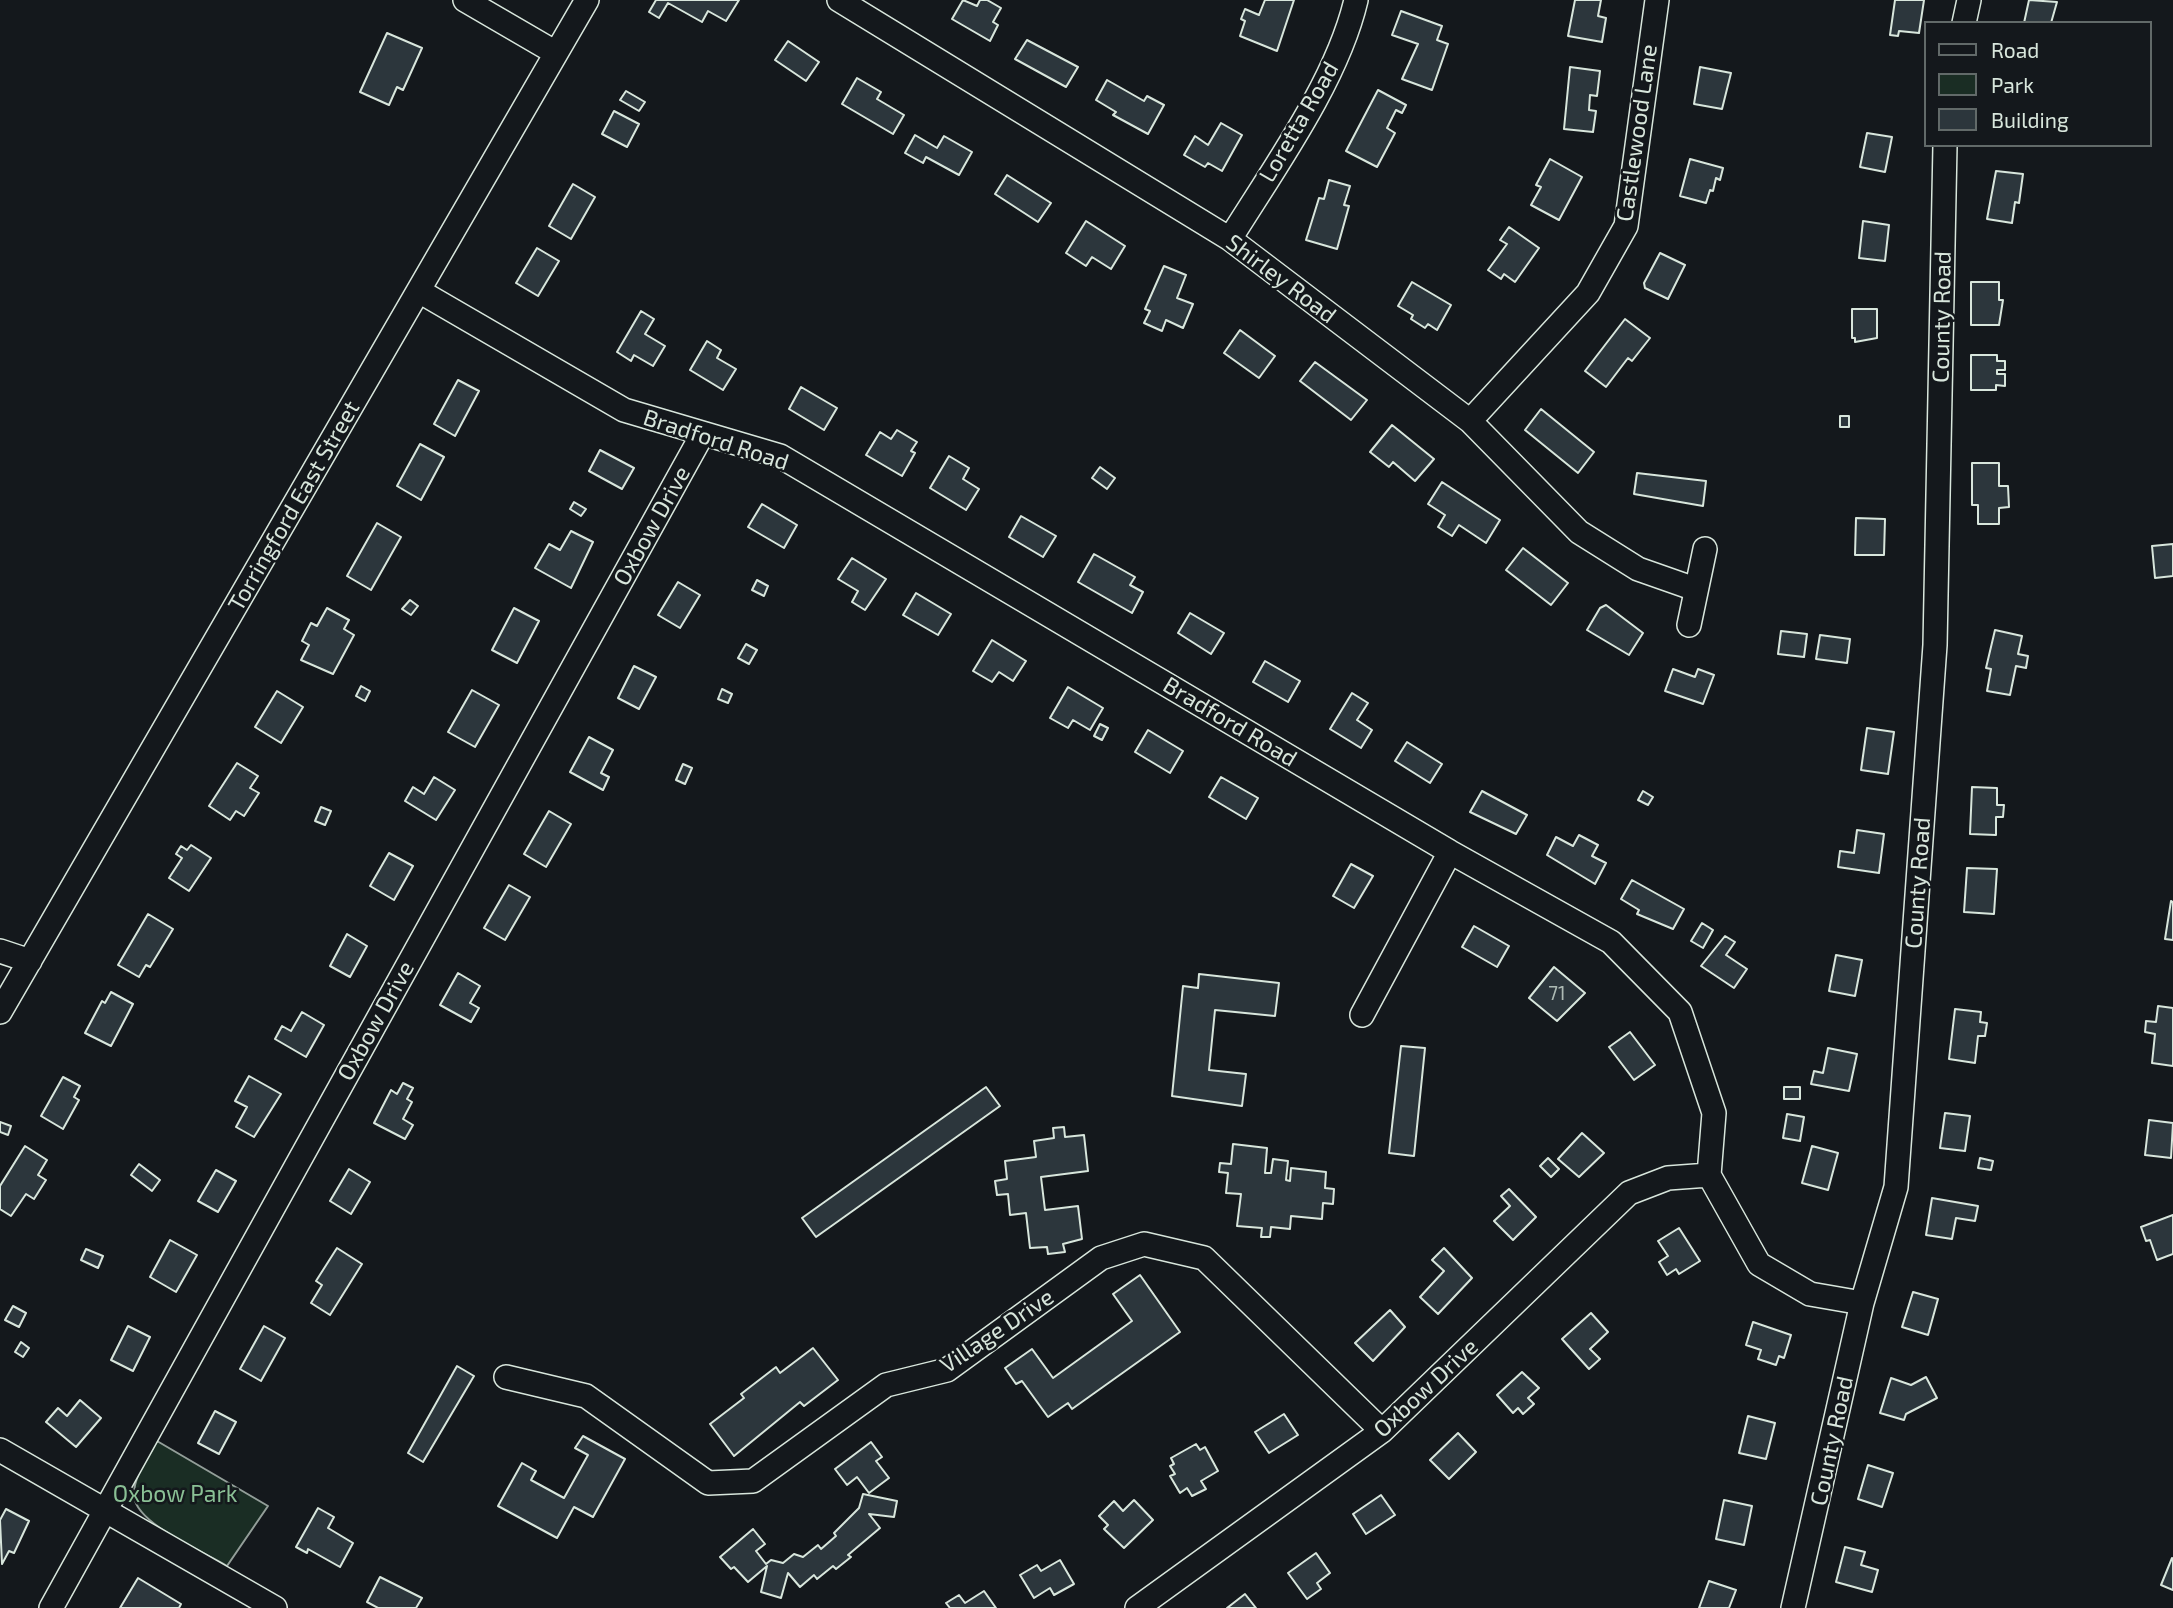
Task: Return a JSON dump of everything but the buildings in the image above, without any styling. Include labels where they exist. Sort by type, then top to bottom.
[{"type":"street","points":[[465,0],[556,54]]},
{"type":"street","name":"Torringford East Street","points":[[0,1012],[587,0]]},
{"type":"street","name":"Shirley Road","points":[[839,0],[1230,239],[1470,421],[1579,532],[1638,569],[1695,589]]},
{"type":"street","name":"Loretta Road","points":[[1230,239],[1294,135],[1342,47],[1356,0]]},
{"type":"street","name":"Castlewood Lane","points":[[1470,421],[1588,293],[1626,226],[1657,0]]},
{"type":"street","points":[[1965,21],[1969,0]]},
{"type":"street","name":"County Road","points":[[1793,1608],[1862,1303],[1896,1187],[1935,645],[1945,147]]},
{"type":"street","name":"Bradford Road","points":[[419,291],[624,410],[780,456],[1450,852],[1611,942],[1680,1012],[1714,1112],[1709,1175]]},
{"type":"street","name":"Oxbow Drive","points":[[51,1608],[702,435]]},
{"type":"street","points":[[1689,625],[1705,549]]},
{"type":"street","points":[[1362,1015],[1450,852]]},
{"type":"street","points":[[0,951],[30,961]]},
{"type":"street","points":[[1709,1175],[1759,1265],[1810,1294],[1862,1303]]},
{"type":"street","name":"Oxbow Drive","points":[[1137,1608],[1382,1431],[1629,1194],[1668,1178],[1709,1175]]},
{"type":"street","name":"Village Drive","points":[[506,1377],[586,1396],[708,1483],[753,1481],[886,1385],[947,1370],[1101,1258],[1144,1244],[1204,1258],[1382,1431]]},
{"type":"street","points":[[0,1450],[275,1608]]},
{"type":"green space","name":"Oxbow Park","points":[[157,1441],[268,1506],[227,1566],[158,1527],[138,1506],[134,1496],[136,1482]]}]
